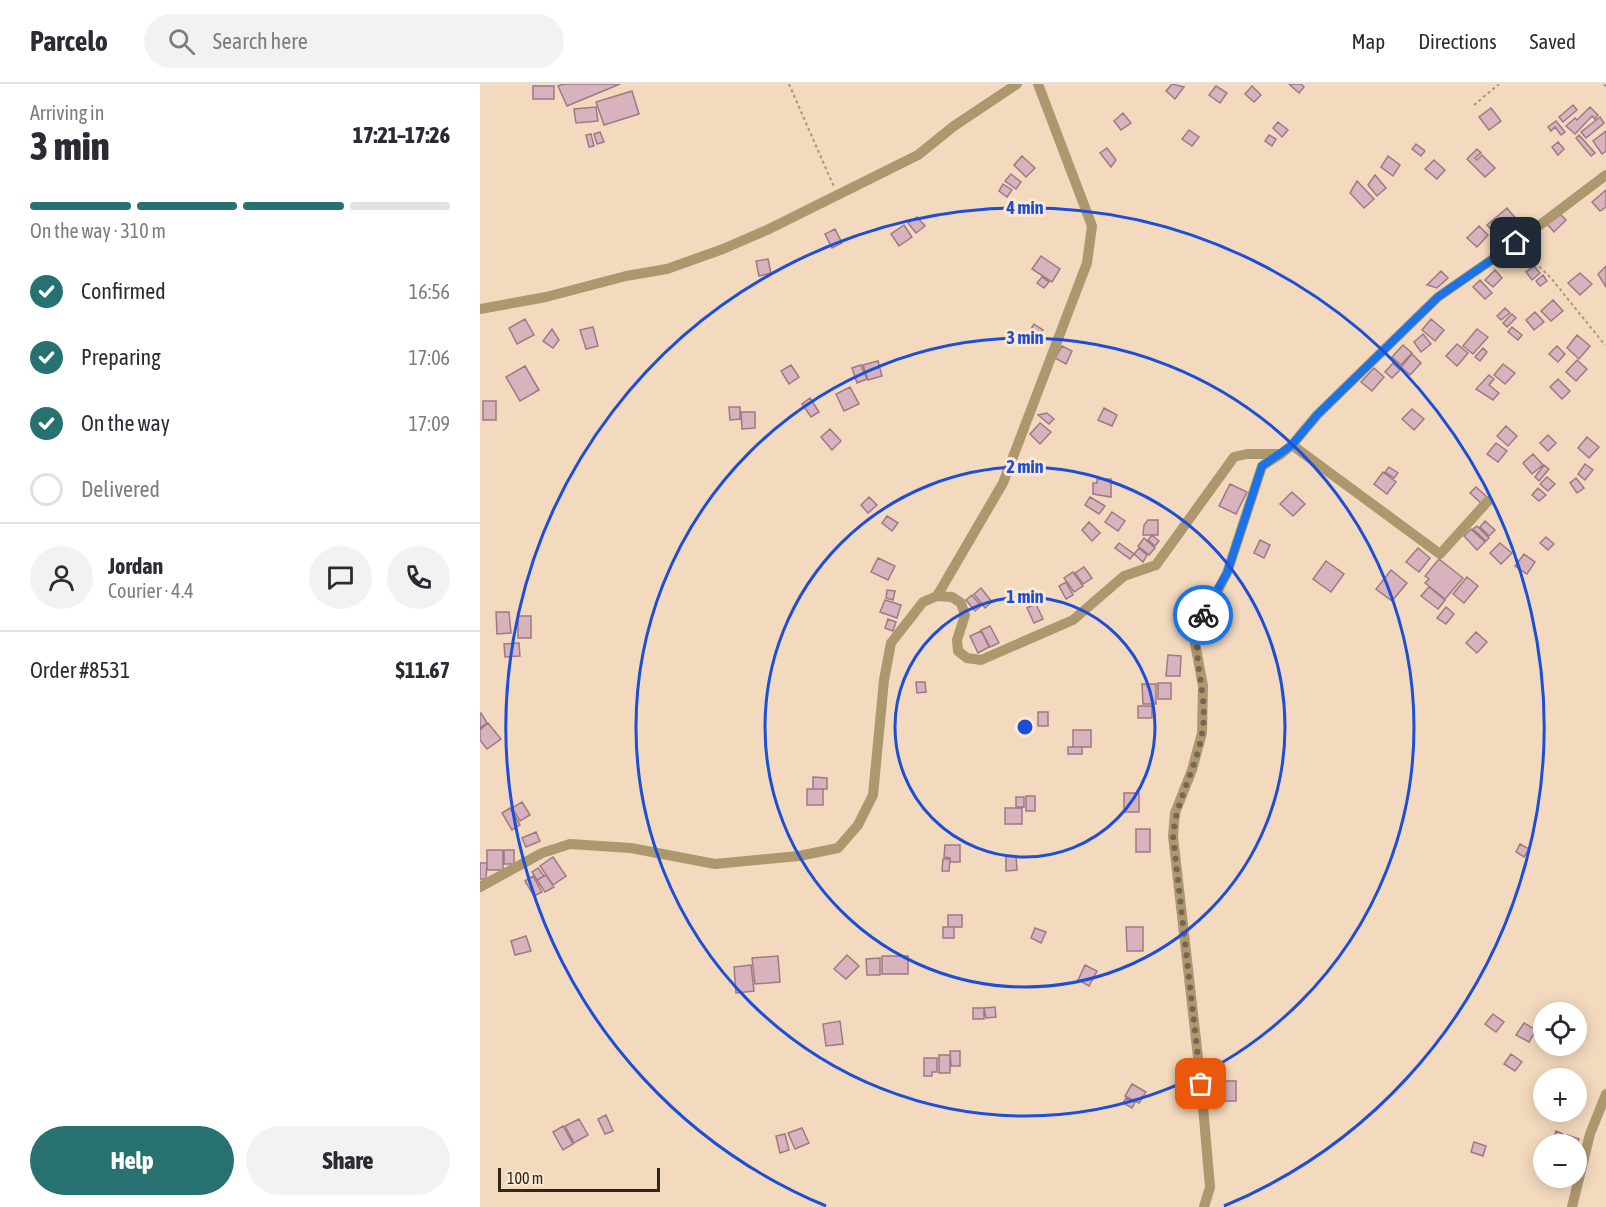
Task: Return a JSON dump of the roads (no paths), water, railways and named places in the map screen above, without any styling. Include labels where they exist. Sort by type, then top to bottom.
[{"type":"street","points":[[480,309],[546,297],[626,276],[667,269],[767,230],[918,155],[954,126],[1017,84]]},
{"type":"street","points":[[937,596],[1003,483],[1087,263],[1092,226],[1038,84]]},
{"type":"street","points":[[1204,1207],[1210,1187],[1197,1043],[1173,836],[1175,813],[1192,770],[1202,733],[1203,686],[1195,643],[1198,628],[1227,573],[1262,466],[1292,445],[1317,415],[1438,297],[1516,243],[1606,175]]},
{"type":"street","points":[[1292,445],[1440,554],[1488,501]]},
{"type":"street","points":[[480,887],[542,853],[570,844],[631,848],[707,864],[799,856],[838,848],[858,825],[873,795],[884,680],[891,643],[923,603],[937,596],[952,597],[961,603],[965,615],[957,640],[958,651],[967,658],[981,660],[1003,653],[1073,620],[1124,576],[1156,565],[1234,457],[1247,454],[1281,454]]},
{"type":"street","points":[[1572,1207],[1590,1134],[1606,1094]]}]
